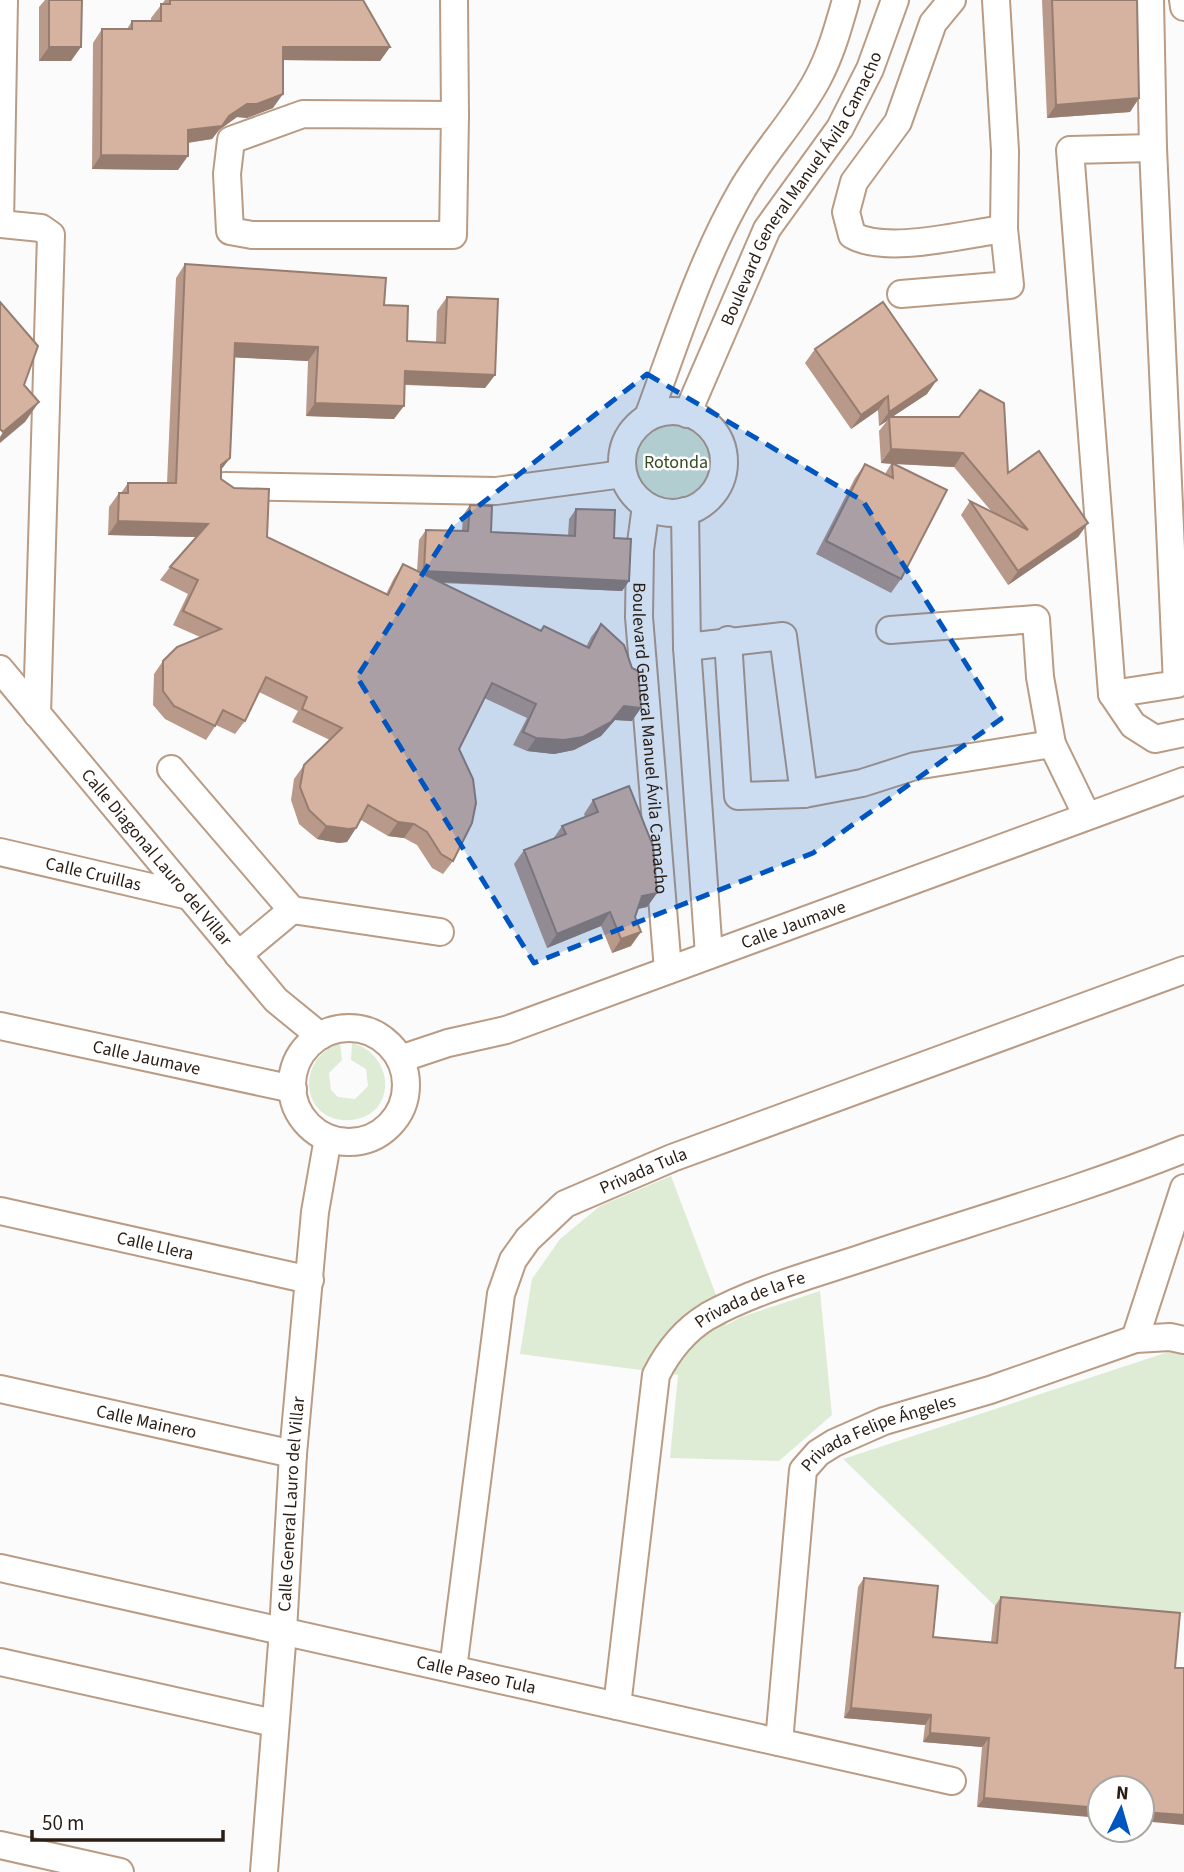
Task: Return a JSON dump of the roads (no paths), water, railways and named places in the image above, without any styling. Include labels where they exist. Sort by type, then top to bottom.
[{"type":"street","points":[[4,0],[0,224],[41,228],[51,235],[37,714]]},
{"type":"street","points":[[454,0],[455,115],[453,235],[251,236],[230,231],[227,174],[232,140],[303,114],[455,115]]},
{"type":"street","points":[[648,417],[674,412],[687,414],[710,428],[718,438],[724,464],[716,489],[708,499],[685,512],[671,513],[646,506],[628,486],[623,474],[624,448],[629,436],[648,417],[677,336],[716,242],[741,191],[817,82],[834,46],[846,0]]},
{"type":"street","name":"Boulevard General Manuel Ávila Camacho","points":[[687,414],[767,229],[840,128],[870,69],[895,0]]},
{"type":"street","points":[[952,0],[933,23],[898,122],[854,183],[846,212],[852,235],[864,242],[884,245],[1004,229]]},
{"type":"street","points":[[901,293],[1010,285],[1004,229],[1005,151],[996,0]]},
{"type":"street","points":[[1112,694],[1177,684],[1153,148],[1150,0]]},
{"type":"street","points":[[1184,0],[1184,7]]},
{"type":"street","points":[[1153,148],[1070,150],[1112,694],[1133,725],[1155,739],[1184,733]]},
{"type":"street","points":[[225,486],[496,491],[623,474]]},
{"type":"street","name":"Boulevard General Manuel Ávila Camacho","points":[[646,506],[640,550],[639,617],[668,970]]},
{"type":"street","points":[[685,512],[687,648],[709,955]]},
{"type":"street","points":[[890,630],[1036,619],[1040,677],[1052,744],[1087,816]]},
{"type":"street","points":[[687,648],[727,640],[783,636],[804,794]]},
{"type":"street","points":[[727,640],[738,796],[804,794],[862,782],[915,766],[1052,744]]},
{"type":"street","name":"Calle Diagonal Lauro del Villar","points":[[0,669],[276,1000],[320,1036]]},
{"type":"street","points":[[171,769],[292,910],[440,932]]},
{"type":"street","name":"Calle Jaumave","points":[[400,1059],[448,1043],[506,1030],[1184,780]]},
{"type":"street","name":"Calle Cruillas","points":[[0,852],[189,896]]},
{"type":"street","points":[[238,955],[292,910]]},
{"type":"street","name":"Privada Tula","points":[[453,1669],[501,1294],[513,1260],[546,1220],[565,1204],[672,1158],[1184,970]]},
{"type":"street","name":"Calle Jaumave","points":[[0,1026],[293,1089]]},
{"type":"street","points":[[341,1029],[371,1033],[384,1040],[400,1059],[406,1092],[395,1119],[372,1138],[342,1142],[328,1138],[305,1121],[297,1108],[293,1089],[296,1065],[303,1052],[320,1036],[341,1029]]},
{"type":"street","name":"Calle General Lauro del Villar","points":[[264,1872],[283,1631],[293,1454],[317,1194],[328,1138]]},
{"type":"street","name":"Privada de la Fe","points":[[617,1706],[656,1375],[667,1352],[685,1334],[706,1317],[779,1287],[1184,1149]]},
{"type":"street","points":[[1135,1339],[1184,1188]]},
{"type":"street","name":"Calle Llera","points":[[0,1211],[310,1280]]},
{"type":"street","name":"Privada Felipe Ángeles","points":[[779,1742],[803,1470],[818,1453],[884,1422],[990,1390],[1135,1339],[1184,1340]]},
{"type":"street","name":"Calle Mainero","points":[[0,1389],[293,1454]]},
{"type":"street","name":"Calle Paseo Tula","points":[[0,1568],[953,1781]]},
{"type":"street","points":[[0,1662],[274,1723]]},
{"type":"street","points":[[0,1845],[120,1872]]},
{"type":"park label","name":"Rotonda","points":[[676,462]]}]
